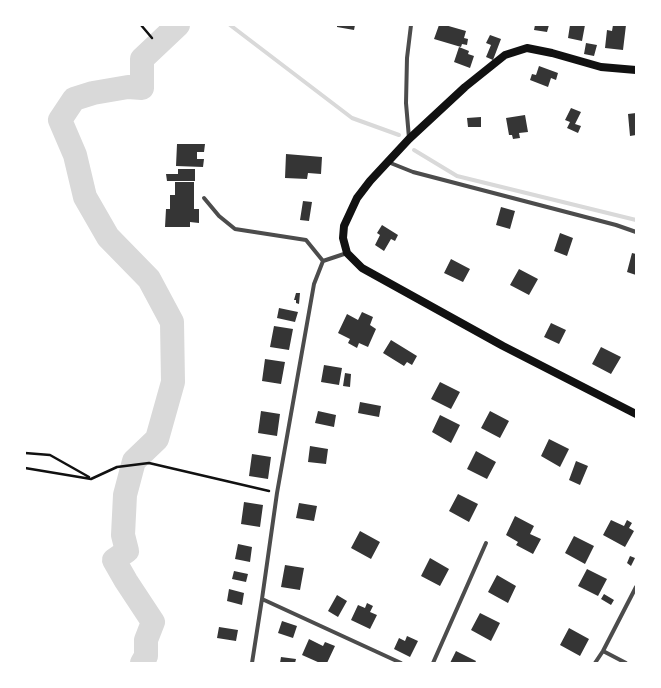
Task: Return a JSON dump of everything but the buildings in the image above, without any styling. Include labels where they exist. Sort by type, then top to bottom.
[{"type":"main road","points":[[636,70],[601,67],[527,48],[505,55],[465,87],[409,139],[387,162],[357,198],[344,226],[344,238],[347,253],[362,268],[503,346],[636,414]]},
{"type":"street","points":[[409,139],[406,103],[407,58],[411,25]]},
{"type":"street","points":[[387,162],[413,172],[608,223],[636,232]]},
{"type":"street","points":[[204,198],[219,216],[235,229],[306,240],[323,261]]},
{"type":"street","points":[[323,261],[347,253]]},
{"type":"street","points":[[252,663],[277,493],[314,284],[323,261]]},
{"type":"street","points":[[433,663],[486,543]]},
{"type":"street","points":[[595,663],[603,651],[636,587]]},
{"type":"street","points":[[262,599],[401,663]]},
{"type":"street","points":[[603,651],[626,663]]},
{"type":"path","points":[[141,25],[152,38]]},
{"type":"path","points":[[25,453],[50,455],[91,478]]},
{"type":"path","points":[[25,468],[91,478],[117,467],[149,463],[277,493]]},
{"type":"waterway","points":[[142,663],[146,656],[146,640],[153,622],[114,560],[127,551],[123,535],[125,495],[134,461],[157,439],[173,382],[172,322],[149,279],[108,237],[85,197],[75,155],[60,120],[74,99],[93,93],[128,87],[142,88],[142,59],[178,25]]},
{"type":"waterway","points":[[230,25],[352,118],[399,135]]},
{"type":"waterway","points":[[414,150],[457,176],[636,220]]}]
